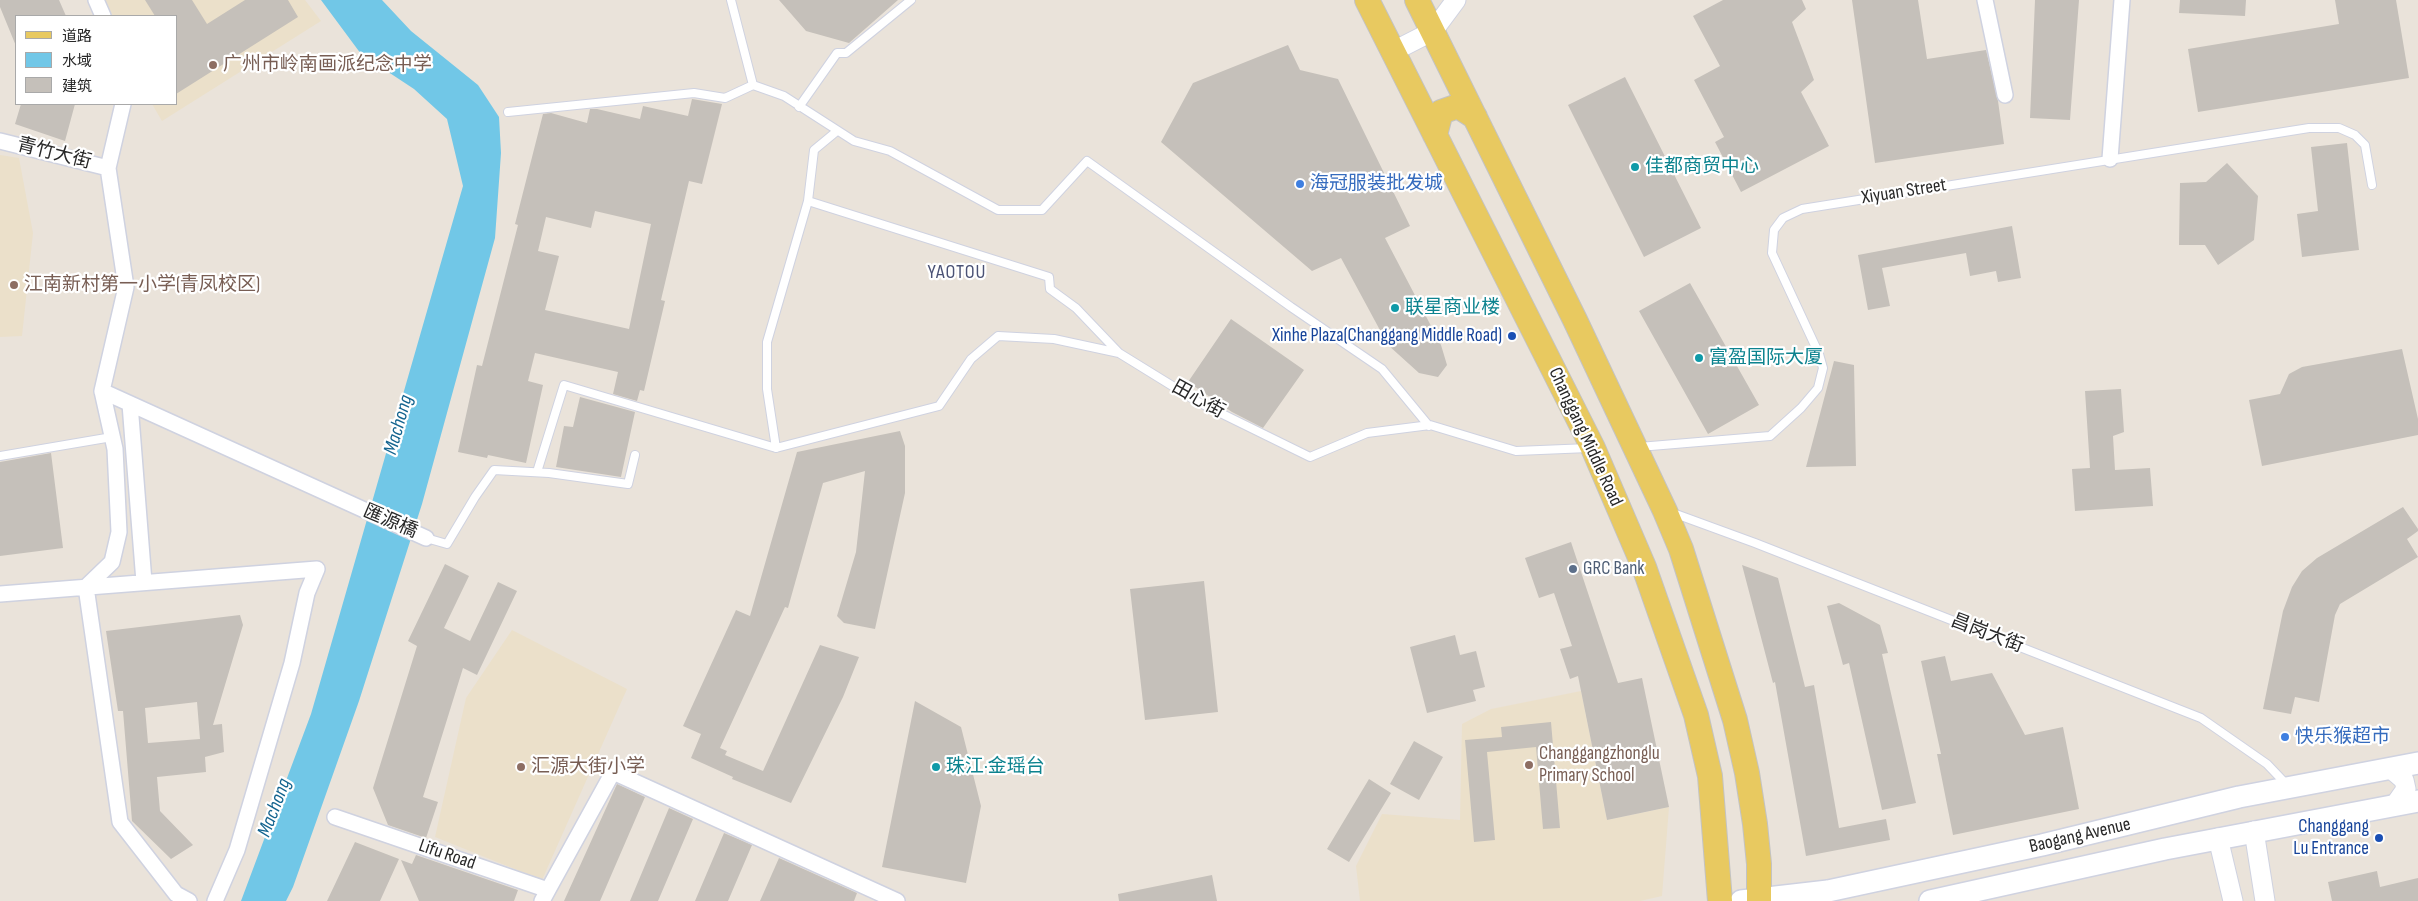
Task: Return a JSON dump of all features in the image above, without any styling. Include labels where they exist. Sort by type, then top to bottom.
[{"type":"main road","name":"Changgang Middle Road","points":[[1367,0],[1593,448],[1644,566],[1696,715],[1710,776],[1720,901]]},
{"type":"main road","points":[[1417,0],[1635,448],[1665,511],[1684,559],[1735,720],[1747,773],[1759,864],[1753,900]]},
{"type":"main road","points":[[1435,135],[1441,112],[1458,106],[1475,117]]},
{"type":"main road","name":"Baogang Avenue","points":[[1753,900],[1828,891],[2042,845],[2240,797],[2418,763]]},
{"type":"main road","name":"Baogang Avenue","points":[[1930,901],[2254,830],[2418,801]]},
{"type":"street","points":[[96,0],[103,15]]},
{"type":"street","points":[[1392,52],[1433,30],[1456,0]]},
{"type":"street","points":[[1985,0],[2005,95]]},
{"type":"street","points":[[2110,159],[2122,0]]},
{"type":"street","points":[[86,587],[112,562],[119,532],[112,437],[102,391],[126,287],[108,168],[123,105]]},
{"type":"street","name":"青竹大街","points":[[0,141],[108,168]]},
{"type":"street","name":"匯源橋","points":[[102,391],[354,507],[426,538]]},
{"type":"street","points":[[130,404],[144,582]]},
{"type":"street","points":[[0,594],[318,569],[308,592],[292,663],[237,850],[215,901]]},
{"type":"street","points":[[86,587],[120,822],[176,894],[189,901]]},
{"type":"street","points":[[2391,769],[2404,780],[2406,789],[2394,806]]},
{"type":"street","points":[[545,895],[613,772],[898,901]]},
{"type":"street","name":"Lifu Road","points":[[335,817],[545,895]]},
{"type":"street","points":[[2254,830],[2265,901]]},
{"type":"street","points":[[2218,838],[2233,901]]},
{"type":"lane","points":[[731,0],[753,84]]},
{"type":"lane","points":[[799,106],[837,53],[846,53],[911,0]]},
{"type":"lane","points":[[508,112],[694,93],[725,98],[753,84],[784,96],[854,141],[890,151],[998,210],[1042,210],[1087,162],[1291,308],[1382,369],[1429,426]]},
{"type":"lane","name":"Xiyuan Street","points":[[1635,448],[1770,436],[1801,408],[1818,388],[1823,368],[1819,354],[1772,253],[1774,230],[1783,218],[1802,208],[2309,128],[2339,128],[2355,135],[2365,145],[2372,185]]},
{"type":"lane","points":[[537,472],[564,385],[776,448],[767,389],[767,342],[808,201],[814,150],[837,131]]},
{"type":"lane","points":[[808,201],[1049,277],[1050,289],[1076,308],[1119,353]]},
{"type":"lane","name":"田心街","points":[[776,448],[939,406],[971,359],[998,336],[1054,339],[1119,353],[1200,403],[1310,457],[1367,433],[1429,426],[1516,451],[1593,448]]},
{"type":"lane","points":[[0,456],[112,437]]},
{"type":"lane","points":[[426,538],[447,544],[475,497],[494,470],[537,472],[628,484],[634,455]]},
{"type":"lane","name":"昌岗大街","points":[[1665,511],[1755,543],[2201,718],[2267,764],[2291,788]]},
{"type":"shaded area","name":"广州市岭南画派纪念中学","points":[[105,0],[305,0],[321,21],[162,121],[153,105],[178,105],[178,15],[112,15]]},
{"type":"shaded area","name":"江南新村第一小学(青凤校区)","points":[[0,155],[19,158],[33,233],[22,336],[0,337]]},
{"type":"shaded area","name":"汇源大街小学","points":[[512,630],[627,689],[542,880],[435,837],[466,698]]},
{"type":"shaded area","name":"Changgangzhonglu Primary School","points":[[1581,691],[1607,820],[1669,807],[1662,896],[1640,901],[1360,901],[1356,866],[1382,814],[1460,820],[1462,724],[1491,709]]},
{"type":"water","name":"Machong","points":[[321,0],[382,0],[411,31],[478,85],[499,117],[501,153],[495,238],[422,504],[359,701],[293,887],[286,901],[241,901],[311,714],[463,186],[447,119],[414,89],[361,54]]},
{"type":"building","points":[[0,0],[59,0],[66,15],[15,15],[15,44],[0,7]]},
{"type":"building","points":[[145,0],[192,0],[207,24],[245,0],[288,0],[298,17],[178,93],[178,15],[154,15]]},
{"type":"building","points":[[779,0],[898,0],[849,43],[806,31]]},
{"type":"building","points":[[1723,0],[1802,0],[1806,9],[1792,22],[1814,80],[1801,92],[1829,146],[1741,192],[1715,142],[1724,137],[1694,80],[1720,66],[1693,16]]},
{"type":"building","points":[[1852,0],[1918,0],[1927,59],[1986,50],[1998,101],[2004,144],[1875,163]]},
{"type":"building","points":[[2035,0],[2079,0],[2070,120],[2030,118]]},
{"type":"building","points":[[2180,0],[2246,0],[2245,16],[2179,13]]},
{"type":"building","points":[[2335,0],[2396,0],[2409,78],[2198,112],[2188,49],[2339,24]]},
{"type":"building","name":"海冠服装批发城","points":[[1288,45],[1300,70],[1338,79],[1410,226],[1385,238],[1441,345],[1447,365],[1438,377],[1419,373],[1388,345],[1341,258],[1312,271],[1161,142],[1193,83]]},
{"type":"building","name":"佳都商贸中心","points":[[1625,77],[1701,228],[1644,257],[1568,105]]},
{"type":"building","points":[[692,99],[722,104],[702,184],[689,181],[661,300],[665,301],[644,391],[640,390],[637,401],[613,394],[618,372],[535,353],[528,381],[543,385],[526,463],[488,455],[487,458],[458,452],[477,365],[482,366],[518,225],[515,224],[543,114],[551,113],[587,123],[590,109],[597,109],[640,119],[643,106],[688,116]],"holes":[[[595,211],[651,224],[629,329],[545,310],[559,256],[538,251],[546,217],[591,228]]]},
{"type":"building","points":[[21,105],[75,105],[65,141],[15,124]]},
{"type":"building","points":[[2347,143],[2359,250],[2302,257],[2297,214],[2318,211],[2311,147]]},
{"type":"building","points":[[2227,163],[2258,196],[2254,240],[2218,265],[2205,245],[2179,245],[2180,183],[2206,182]]},
{"type":"building","points":[[2012,226],[2021,278],[1998,282],[1996,271],[1970,276],[1966,253],[1882,268],[1890,306],[1868,310],[1858,255]]},
{"type":"building","name":"富盈国际大厦","points":[[1690,283],[1759,405],[1708,434],[1639,311]]},
{"type":"building","points":[[1231,319],[1304,370],[1263,428],[1232,412],[1188,382]]},
{"type":"building","points":[[2402,349],[2418,419],[2418,435],[2262,466],[2249,400],[2280,394],[2289,374],[2302,367]]},
{"type":"building","points":[[1834,361],[1854,365],[1856,466],[1806,467]]},
{"type":"building","points":[[2121,389],[2124,432],[2113,436],[2115,470],[2150,468],[2153,506],[2075,511],[2072,469],[2090,468],[2085,391]]},
{"type":"building","points":[[580,397],[635,412],[621,477],[556,467],[564,426],[573,427]]},
{"type":"building","points":[[900,431],[905,446],[905,493],[875,629],[844,623],[837,616],[856,552],[865,471],[823,483],[788,608],[785,607],[720,748],[727,751],[725,755],[763,771],[820,645],[859,657],[843,697],[791,803],[732,779],[733,777],[691,758],[701,734],[683,726],[736,610],[750,616],[797,452]]},
{"type":"building","points":[[51,453],[63,548],[0,556],[0,462]]},
{"type":"building","points":[[2403,507],[2418,529],[2407,539],[2418,557],[2340,604],[2335,615],[2319,702],[2295,697],[2291,714],[2263,709],[2283,611],[2292,587],[2302,571],[2317,558]]},
{"type":"building","points":[[1571,542],[1618,683],[1642,678],[1669,807],[1607,820],[1578,676],[1570,679],[1560,649],[1572,646],[1554,593],[1539,598],[1525,558]]},
{"type":"building","points":[[445,564],[469,576],[444,628],[470,641],[498,582],[517,591],[477,675],[463,668],[423,797],[438,802],[426,838],[388,825],[373,788],[417,646],[408,641]]},
{"type":"building","points":[[1742,565],[1778,578],[1805,687],[1814,685],[1839,828],[1886,819],[1890,840],[1806,856],[1775,682],[1773,683]]},
{"type":"building","points":[[1204,581],[1218,712],[1145,720],[1130,589]]},
{"type":"building","points":[[1839,603],[1880,625],[1888,653],[1882,654],[1916,803],[1882,810],[1849,663],[1843,665],[1827,606]]},
{"type":"building","points":[[240,615],[243,625],[213,725],[222,724],[224,752],[205,757],[206,772],[157,777],[160,811],[193,845],[171,859],[132,821],[123,711],[118,711],[106,631]],"holes":[[[197,702],[200,739],[148,743],[145,708]]]},
{"type":"building","points":[[1455,635],[1460,655],[1476,651],[1485,687],[1473,690],[1476,701],[1427,713],[1410,647]]},
{"type":"building","points":[[1945,656],[1951,681],[1992,673],[2025,735],[2063,727],[2079,809],[1953,835],[1937,754],[1941,754],[1921,661]]},
{"type":"building","name":"珠江·金瑶台","points":[[915,701],[961,727],[981,806],[966,883],[882,867]]},
{"type":"building","points":[[1551,722],[1560,828],[1543,829],[1536,747],[1487,752],[1495,840],[1474,842],[1465,740],[1502,737],[1501,727]]},
{"type":"building","points":[[1414,741],[1443,757],[1419,800],[1390,784]]},
{"type":"building","points":[[1369,779],[1391,793],[1349,862],[1327,849]]},
{"type":"building","points":[[617,784],[645,797],[600,901],[564,901]]},
{"type":"building","points":[[669,808],[693,819],[658,901],[630,901]]},
{"type":"building","points":[[724,833],[752,845],[728,901],[695,901]]},
{"type":"building","points":[[355,842],[399,859],[380,901],[327,901]]},
{"type":"building","points":[[416,855],[518,890],[514,901],[419,901],[401,860],[412,864]]},
{"type":"building","points":[[779,858],[857,893],[854,901],[760,901]]},
{"type":"building","points":[[2377,871],[2380,887],[2418,878],[2418,901],[2332,901],[2328,882]]},
{"type":"building","points":[[1212,875],[1217,901],[1119,901],[1118,894]]},
{"type":"place","name":"广州市岭南画派纪念中学","points":[[213,65]]},
{"type":"place","name":"佳都商贸中心","points":[[1635,167]]},
{"type":"place","name":"海冠服装批发城","points":[[1300,184]]},
{"type":"place","name":"江南新村第一小学(青凤校区)","points":[[14,285]]},
{"type":"place","name":"联星商业楼","points":[[1395,308]]},
{"type":"place","name":"Xinhe Plaza(Changgang Middle Road)","points":[[1512,336]]},
{"type":"place","name":"富盈国际大厦","points":[[1699,358]]},
{"type":"place","name":"GRC Bank","points":[[1573,569]]},
{"type":"place","name":"快乐猴超市","points":[[2285,737]]},
{"type":"place","name":"Changgangzhonglu Primary School","points":[[1529,765]]},
{"type":"place","name":"汇源大街小学","points":[[521,767]]},
{"type":"place","name":"珠江·金瑶台","points":[[936,767]]},
{"type":"place","name":"Changgang Lu Entrance","points":[[2379,838]]},
{"type":"district","name":"YAOTOU","points":[[957,273]]}]
